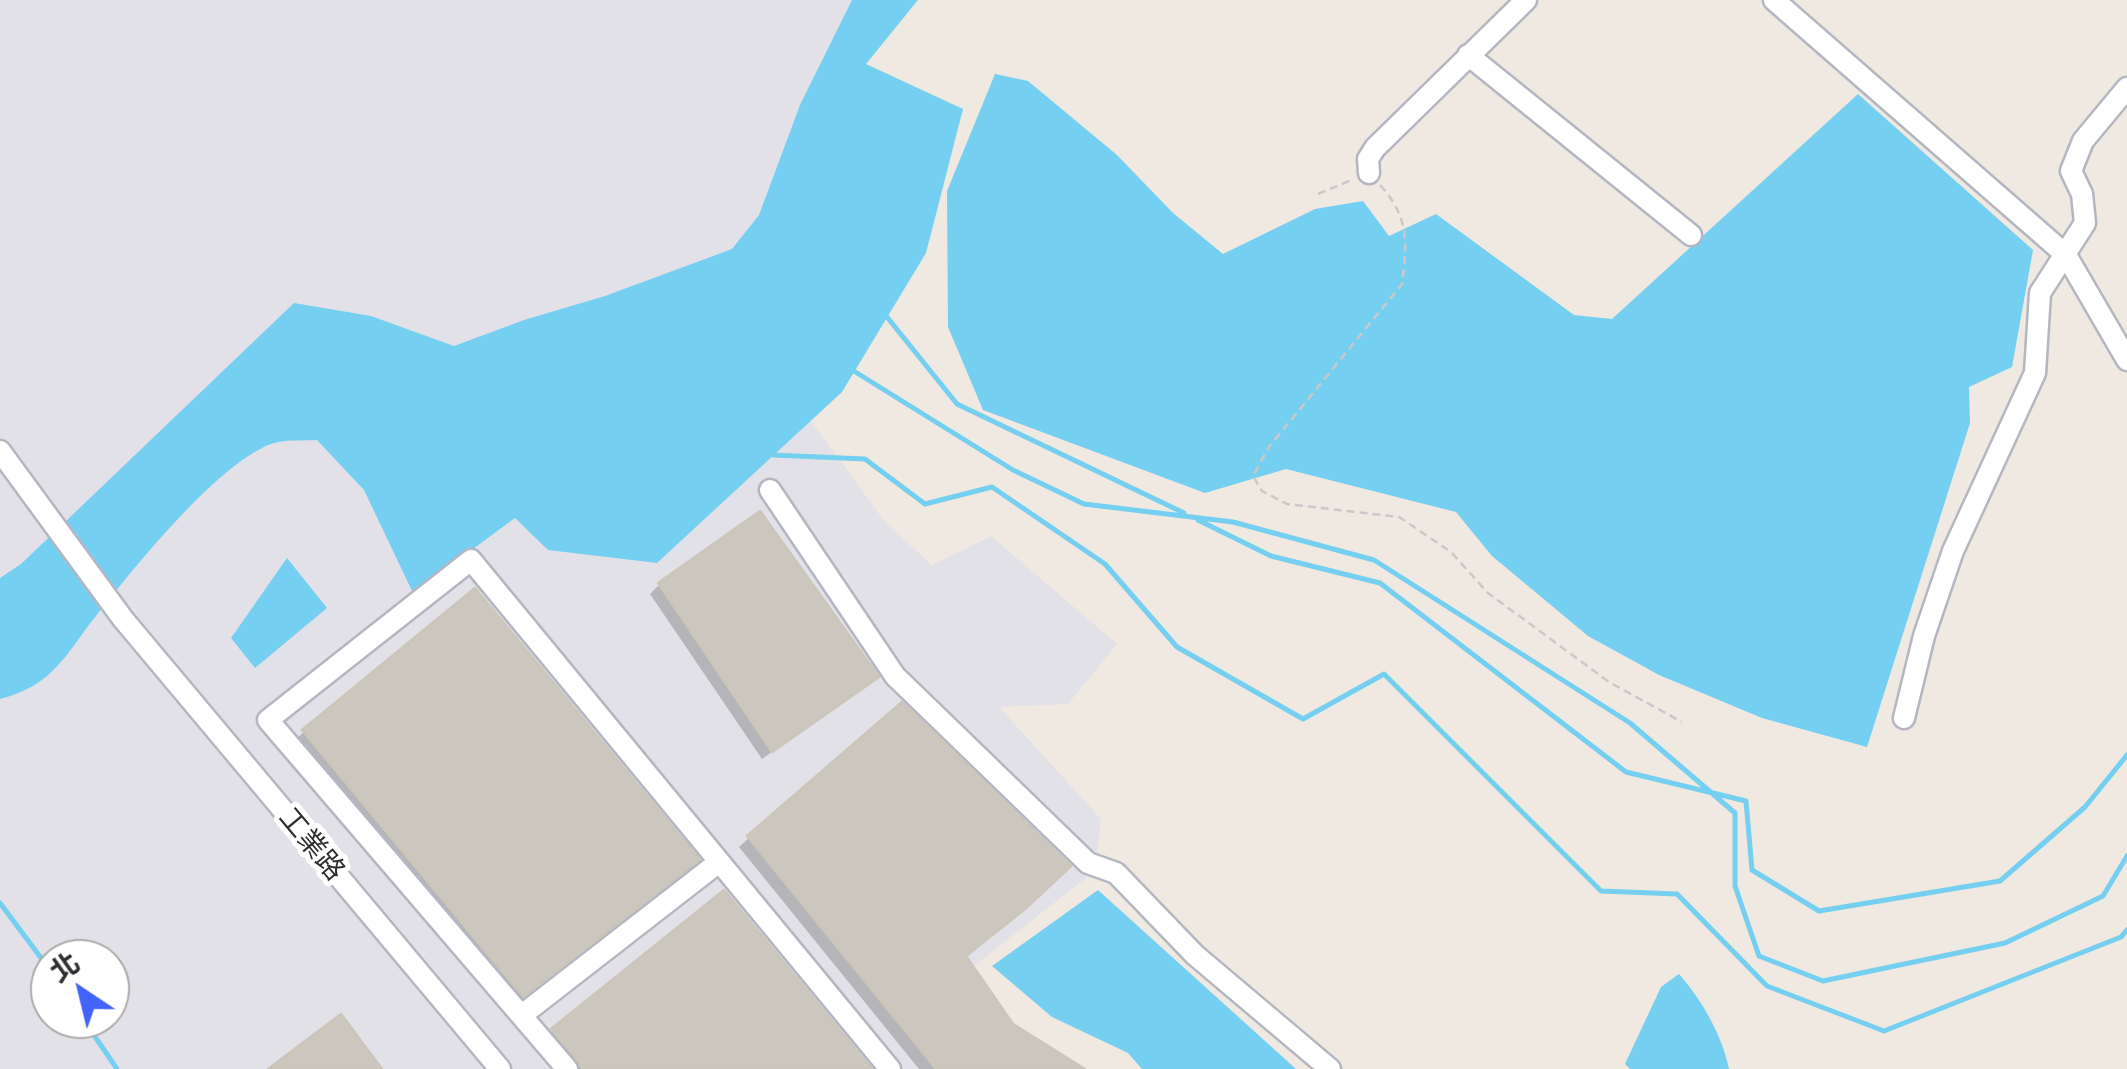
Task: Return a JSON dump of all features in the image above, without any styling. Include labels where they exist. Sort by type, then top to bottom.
[{"type":"street","points":[[1369,173],[1368,159],[1375,148],[1526,0]]},
{"type":"street","points":[[1774,0],[2066,255],[2127,360]]},
{"type":"street","points":[[1468,55],[1690,235]]},
{"type":"street","points":[[1904,718],[1924,636],[1953,551],[2035,373],[2040,293],[2085,223],[2082,194],[2071,172],[2083,141],[2127,88]]},
{"type":"street","name":"工業路","points":[[0,450],[123,619],[500,1069]]},
{"type":"street","points":[[770,490],[895,676],[1088,863],[1116,873],[1195,955],[1330,1069]]},
{"type":"street","points":[[567,1069],[268,720],[471,560],[890,1069]]},
{"type":"street","points":[[522,1015],[719,862]]},
{"type":"path","points":[[1318,194],[1369,173],[1403,217],[1406,250],[1402,284],[1269,447],[1253,476],[1262,491],[1287,504],[1399,517],[1450,552],[1488,593],[1609,682],[1682,722]]},
{"type":"shaded area","points":[[0,0],[875,0],[727,306],[885,522],[932,565],[991,536],[1117,644],[1068,704],[999,707],[1101,819],[1095,871],[961,976],[1031,1069],[0,1069]]},
{"type":"water","points":[[852,0],[918,0],[866,64],[963,109],[926,253],[842,392],[657,563],[548,550],[515,518],[413,593],[364,490],[317,440],[276,442],[249,455],[202,495],[153,546],[46,677],[0,699],[0,578],[21,564],[294,303],[371,316],[454,346],[732,249],[759,215],[800,105]]},
{"type":"water","points":[[995,74],[1028,81],[1117,155],[1173,213],[1223,254],[1315,209],[1363,201],[1389,236],[1436,214],[1574,315],[1612,319],[1858,94],[2033,250],[2012,367],[1969,387],[1970,423],[1867,747],[1762,718],[1659,675],[1588,636],[1492,556],[1456,512],[1286,469],[1205,493],[983,410],[948,327],[947,191]]},
{"type":"water","points":[[287,558],[327,608],[255,668],[231,638]]},
{"type":"water","points":[[1098,890],[1296,1069],[1142,1069],[1128,1053],[1052,1017],[992,966]]},
{"type":"water","points":[[1679,974],[1710,1018],[1729,1069],[1630,1069],[1625,1064],[1661,987]]},
{"type":"building","points":[[760,511],[879,677],[772,752],[658,583]]},
{"type":"building","points":[[475,588],[700,860],[523,997],[302,730]]},
{"type":"building","points":[[902,702],[1071,866],[966,956],[1013,1024],[1085,1069],[936,1069],[747,836]]},
{"type":"building","points":[[724,890],[872,1069],[583,1069],[551,1029]]},
{"type":"building","points":[[341,1014],[382,1069],[268,1069]]},
{"type":"waterway","points":[[887,317],[957,404],[1184,513]]},
{"type":"waterway","points":[[849,368],[1013,470],[1084,504],[1233,522],[1374,560],[1630,723],[1735,813],[1735,886],[1759,956],[1823,981],[2005,943],[2103,896],[2127,856]]},
{"type":"waterway","points":[[773,455],[865,459],[925,504],[992,487],[1105,564],[1177,647],[1303,719],[1384,674],[1601,891],[1677,894],[1767,986],[1884,1031],[2121,937],[2127,930]]},
{"type":"waterway","points":[[1198,520],[1271,556],[1380,583],[1626,772],[1746,801],[1752,870],[1819,911],[2000,881],[2085,807],[2127,755]]},
{"type":"waterway","points":[[0,903],[30,943]]},
{"type":"waterway","points":[[97,1039],[117,1069]]}]
